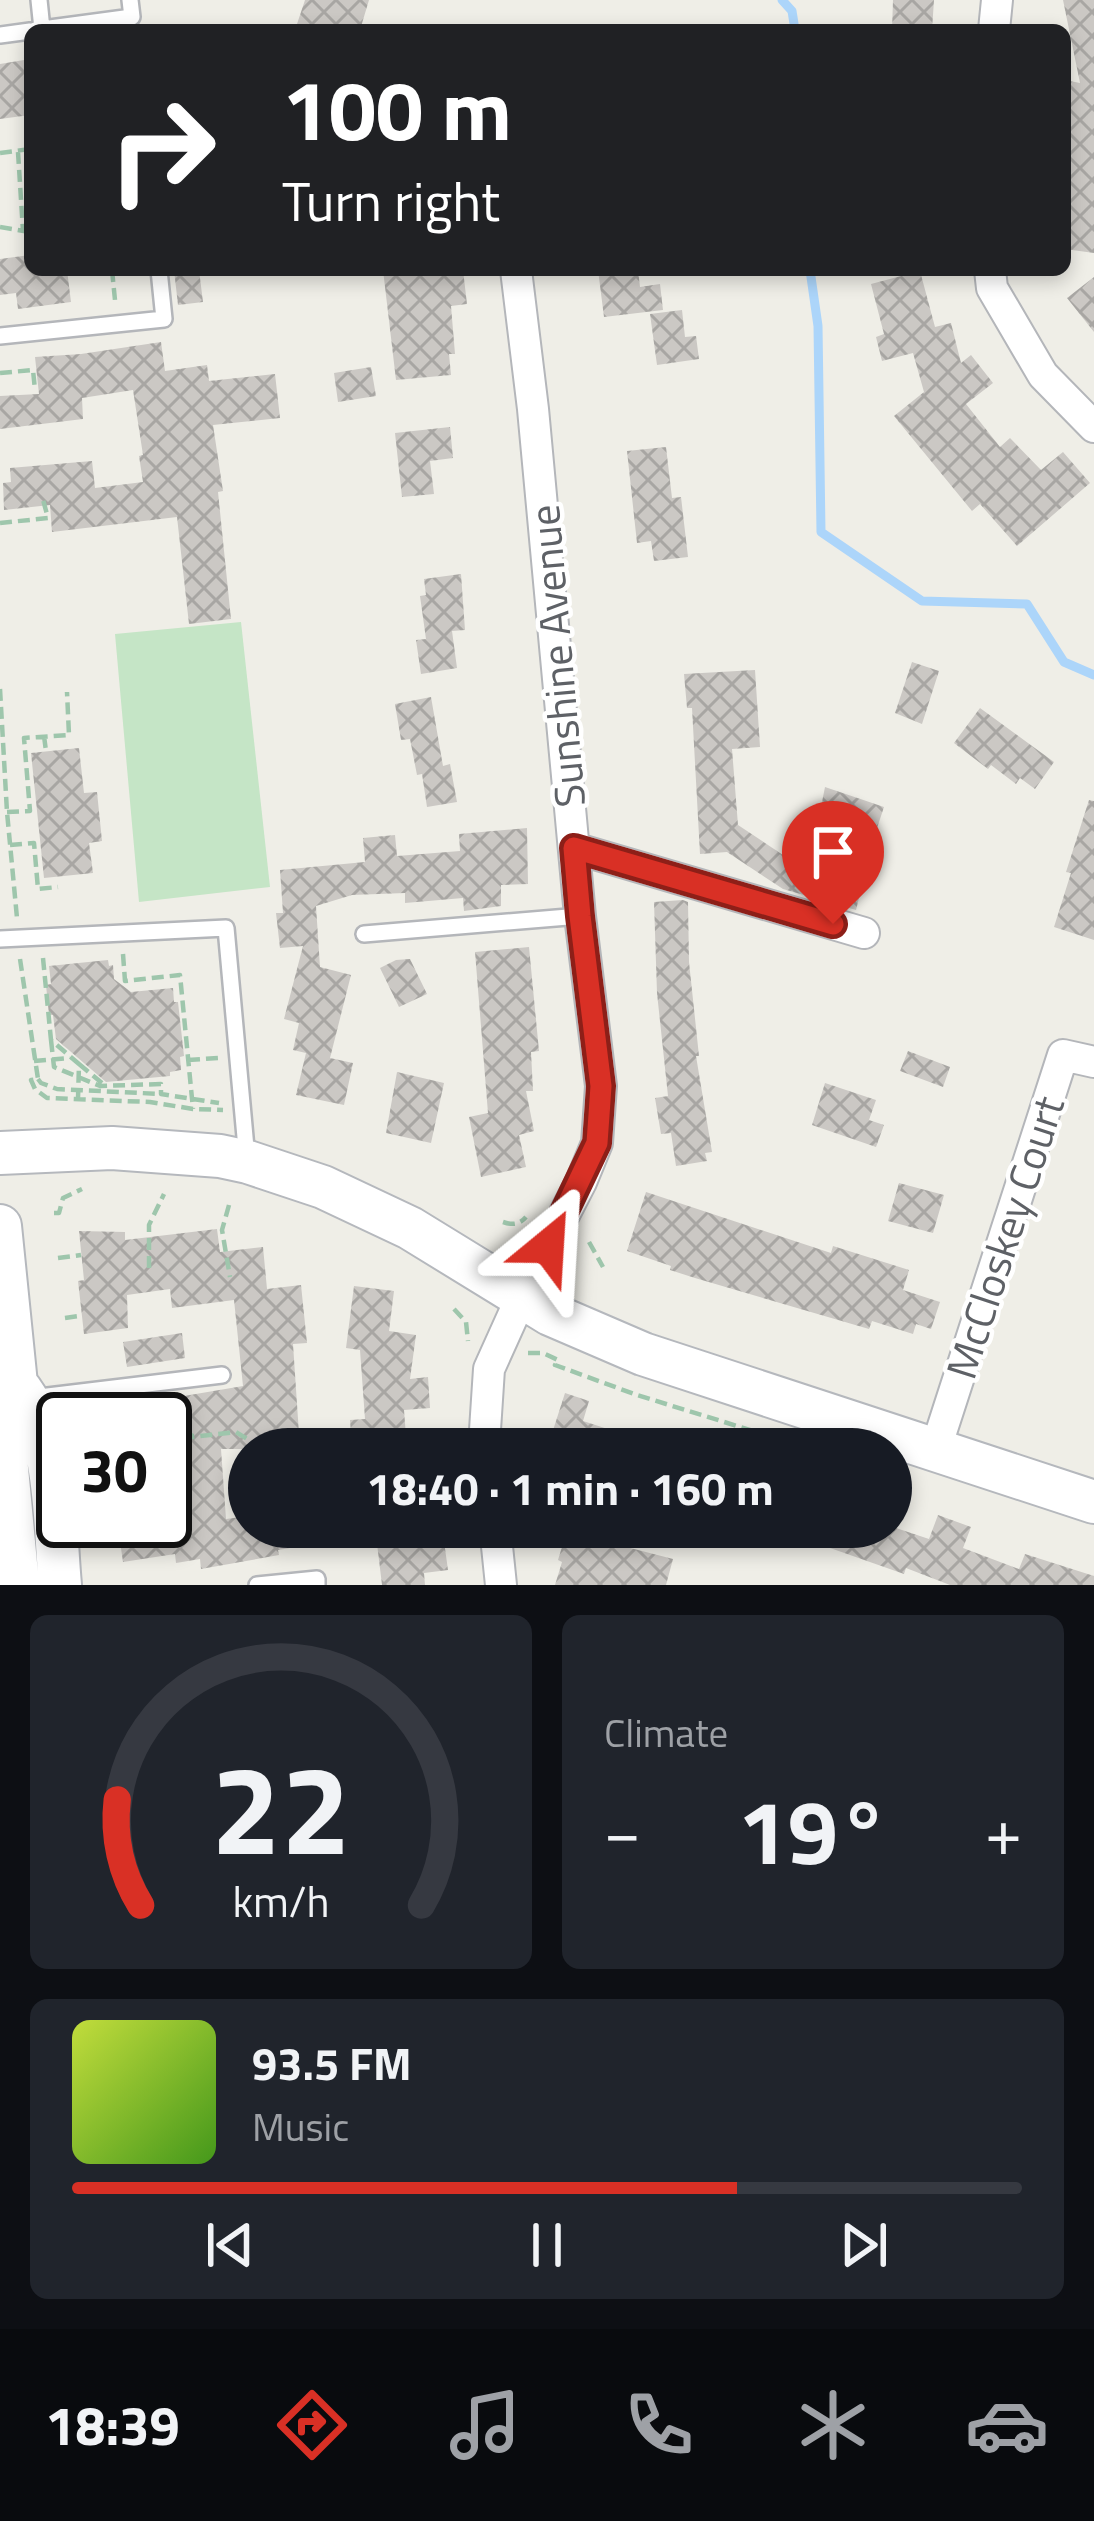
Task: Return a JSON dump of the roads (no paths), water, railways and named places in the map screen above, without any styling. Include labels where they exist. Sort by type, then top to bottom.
[{"type":"street","name":"Sunshine Avenue","points":[[485,1428],[490,1369],[597,1143],[601,1086],[517,276]]},
{"type":"street","points":[[991,276],[992,288],[1043,375],[1094,428]]},
{"type":"street","points":[[574,848],[864,933]]},
{"type":"street","name":"McCloskey Court","points":[[935,1451],[1063,1055],[1094,1062]]},
{"type":"street","points":[[0,1153],[112,1148],[248,1162],[323,1187],[410,1228],[520,1298],[643,1354],[1094,1502]]},
{"type":"street","points":[[0,1226],[22,1391],[49,1457],[60,1585]]},
{"type":"street","points":[[12,1581],[6,1458],[22,1391]]},
{"type":"street","points":[[497,1548],[501,1585]]},
{"type":"lane","points":[[77,24],[132,16],[130,0]]},
{"type":"lane","points":[[0,336],[164,319],[160,276]]},
{"type":"lane","points":[[364,934],[580,916]]},
{"type":"lane","points":[[0,939],[226,928],[248,1162]]},
{"type":"lane","points":[[22,1391],[74,1395],[222,1375]]},
{"type":"lane","points":[[257,1585],[317,1579],[317,1585]]},
{"type":"waterway","points":[[782,0],[792,11],[794,24]]},
{"type":"waterway","points":[[811,276],[818,326],[821,532],[922,601],[1027,604],[1064,662],[1094,675]]}]
